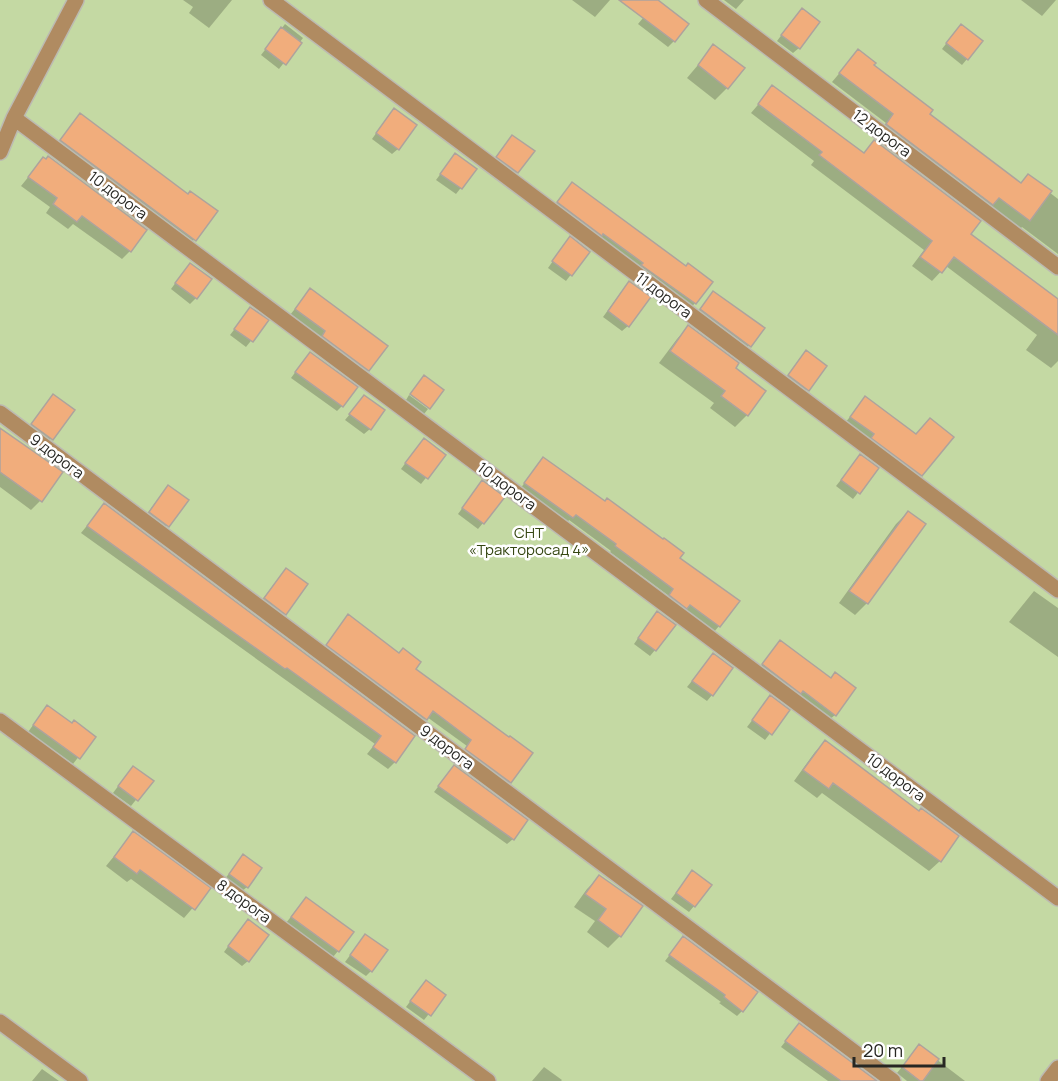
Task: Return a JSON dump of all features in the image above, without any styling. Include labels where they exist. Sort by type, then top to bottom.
[{"type":"street","points":[[0,152],[14,118],[76,0]]},
{"type":"street","name":"11 дорога","points":[[271,0],[1058,590]]},
{"type":"street","name":"12 дорога","points":[[706,0],[1058,267]]},
{"type":"street","name":"10 дорога","points":[[14,118],[1058,898]]},
{"type":"street","name":"9 дорога","points":[[0,413],[893,1081]]},
{"type":"street","name":"8 дорога","points":[[0,721],[488,1081]]},
{"type":"street","points":[[0,1022],[80,1081]]},
{"type":"street","points":[[1048,1081],[1058,1068]]},
{"type":"green space","name":"СНТ «Тракторосад 4»","points":[[0,0],[1058,0],[1058,1081],[0,1081]]},
{"type":"building","points":[[619,0],[658,0],[689,24],[675,42]]},
{"type":"building","points":[[802,8],[820,22],[800,49],[781,35]]},
{"type":"building","points":[[961,24],[983,41],[968,60],[946,43]]},
{"type":"building","points":[[281,27],[302,43],[286,65],[265,49]]},
{"type":"building","points":[[713,44],[745,68],[728,89],[698,65]]},
{"type":"building","points":[[858,49],[876,63],[874,65],[933,110],[930,114],[1021,183],[1028,174],[1052,191],[1030,221],[999,198],[993,205],[886,124],[893,114],[839,73]]},
{"type":"building","points":[[772,85],[864,153],[874,140],[981,221],[971,234],[1058,299],[1058,335],[954,257],[942,273],[920,257],[932,241],[819,155],[822,152],[758,104]]},
{"type":"building","points":[[394,108],[417,125],[399,150],[376,133]]},
{"type":"building","points":[[80,113],[188,194],[190,191],[218,211],[196,241],[60,140]]},
{"type":"building","points":[[512,135],[535,151],[518,173],[496,157]]},
{"type":"building","points":[[455,153],[477,169],[462,189],[440,174]]},
{"type":"building","points":[[48,156],[147,230],[131,252],[82,216],[77,222],[53,204],[57,198],[28,177],[43,157],[46,159]]},
{"type":"building","points":[[572,182],[686,266],[688,263],[713,282],[696,304],[557,202]]},
{"type":"building","points":[[570,236],[590,252],[572,276],[552,261]]},
{"type":"building","points":[[190,263],[212,279],[197,299],[175,283]]},
{"type":"building","points":[[629,281],[651,297],[629,327],[608,311]]},
{"type":"building","points":[[310,288],[388,346],[369,371],[322,336],[325,331],[295,309]]},
{"type":"building","points":[[713,291],[765,328],[751,347],[700,309]]},
{"type":"building","points":[[250,307],[269,320],[253,342],[234,329]]},
{"type":"building","points":[[688,325],[739,363],[736,368],[766,391],[748,416],[721,396],[725,391],[670,351]]},
{"type":"building","points":[[806,350],[827,366],[809,391],[788,375]]},
{"type":"building","points":[[310,352],[358,387],[343,407],[295,372]]},
{"type":"building","points":[[424,375],[444,390],[430,409],[410,394]]},
{"type":"building","points":[[53,394],[75,410],[53,440],[31,424]]},
{"type":"building","points":[[364,395],[385,410],[371,430],[349,414]]},
{"type":"building","points":[[865,396],[916,434],[930,418],[954,437],[922,476],[871,438],[874,434],[850,417]]},
{"type":"building","points":[[0,428],[63,472],[42,502],[0,472]]},
{"type":"building","points":[[424,438],[446,455],[428,479],[405,463]]},
{"type":"building","points":[[860,454],[879,468],[860,494],[841,480]]},
{"type":"building","points":[[543,457],[605,501],[607,498],[664,538],[684,553],[680,558],[740,601],[720,627],[690,605],[687,609],[669,595],[673,589],[615,546],[616,544],[576,515],[573,518],[524,483]]},
{"type":"building","points":[[482,480],[505,497],[484,524],[462,508]]},
{"type":"building","points":[[168,485],[189,500],[169,527],[149,512]]},
{"type":"building","points":[[104,503],[415,736],[396,763],[373,747],[381,736],[87,526]]},
{"type":"building","points":[[908,511],[926,524],[868,604],[849,591]]},
{"type":"building","points":[[286,568],[308,584],[286,615],[264,598]]},
{"type":"building","points":[[657,611],[676,625],[656,651],[638,638]]},
{"type":"building","points":[[348,614],[399,653],[403,648],[421,662],[416,669],[533,753],[511,783],[465,749],[471,740],[433,711],[427,720],[326,645]]},
{"type":"building","points":[[780,640],[831,678],[835,672],[856,688],[836,716],[803,691],[801,694],[762,664]]},
{"type":"building","points":[[713,653],[733,668],[713,696],[692,681]]},
{"type":"building","points":[[770,695],[790,710],[772,735],[752,720]]},
{"type":"building","points":[[47,705],[72,723],[74,720],[96,737],[80,759],[33,725]]},
{"type":"building","points":[[825,740],[919,811],[921,808],[959,836],[941,862],[833,783],[829,789],[803,770]]},
{"type":"building","points":[[454,765],[528,820],[514,840],[438,786]]},
{"type":"building","points":[[133,766],[154,781],[138,801],[118,786]]},
{"type":"building","points":[[133,831],[211,888],[195,910],[140,870],[137,874],[114,857]]},
{"type":"building","points":[[243,854],[262,868],[248,888],[229,874]]},
{"type":"building","points":[[692,870],[712,885],[695,907],[676,893]]},
{"type":"building","points":[[599,875],[643,906],[621,937],[598,920],[606,909],[585,894]]},
{"type":"building","points":[[306,897],[354,932],[339,952],[291,917]]},
{"type":"building","points":[[248,919],[269,935],[249,962],[228,946]]},
{"type":"building","points":[[365,934],[388,950],[372,972],[350,955]]},
{"type":"building","points":[[683,936],[758,992],[743,1012],[724,997],[725,995],[669,955]]},
{"type":"building","points":[[426,980],[446,995],[431,1016],[410,1001]]},
{"type":"building","points":[[799,1023],[877,1081],[841,1081],[785,1041]]},
{"type":"building","points":[[919,1044],[939,1059],[923,1081],[902,1067]]}]
